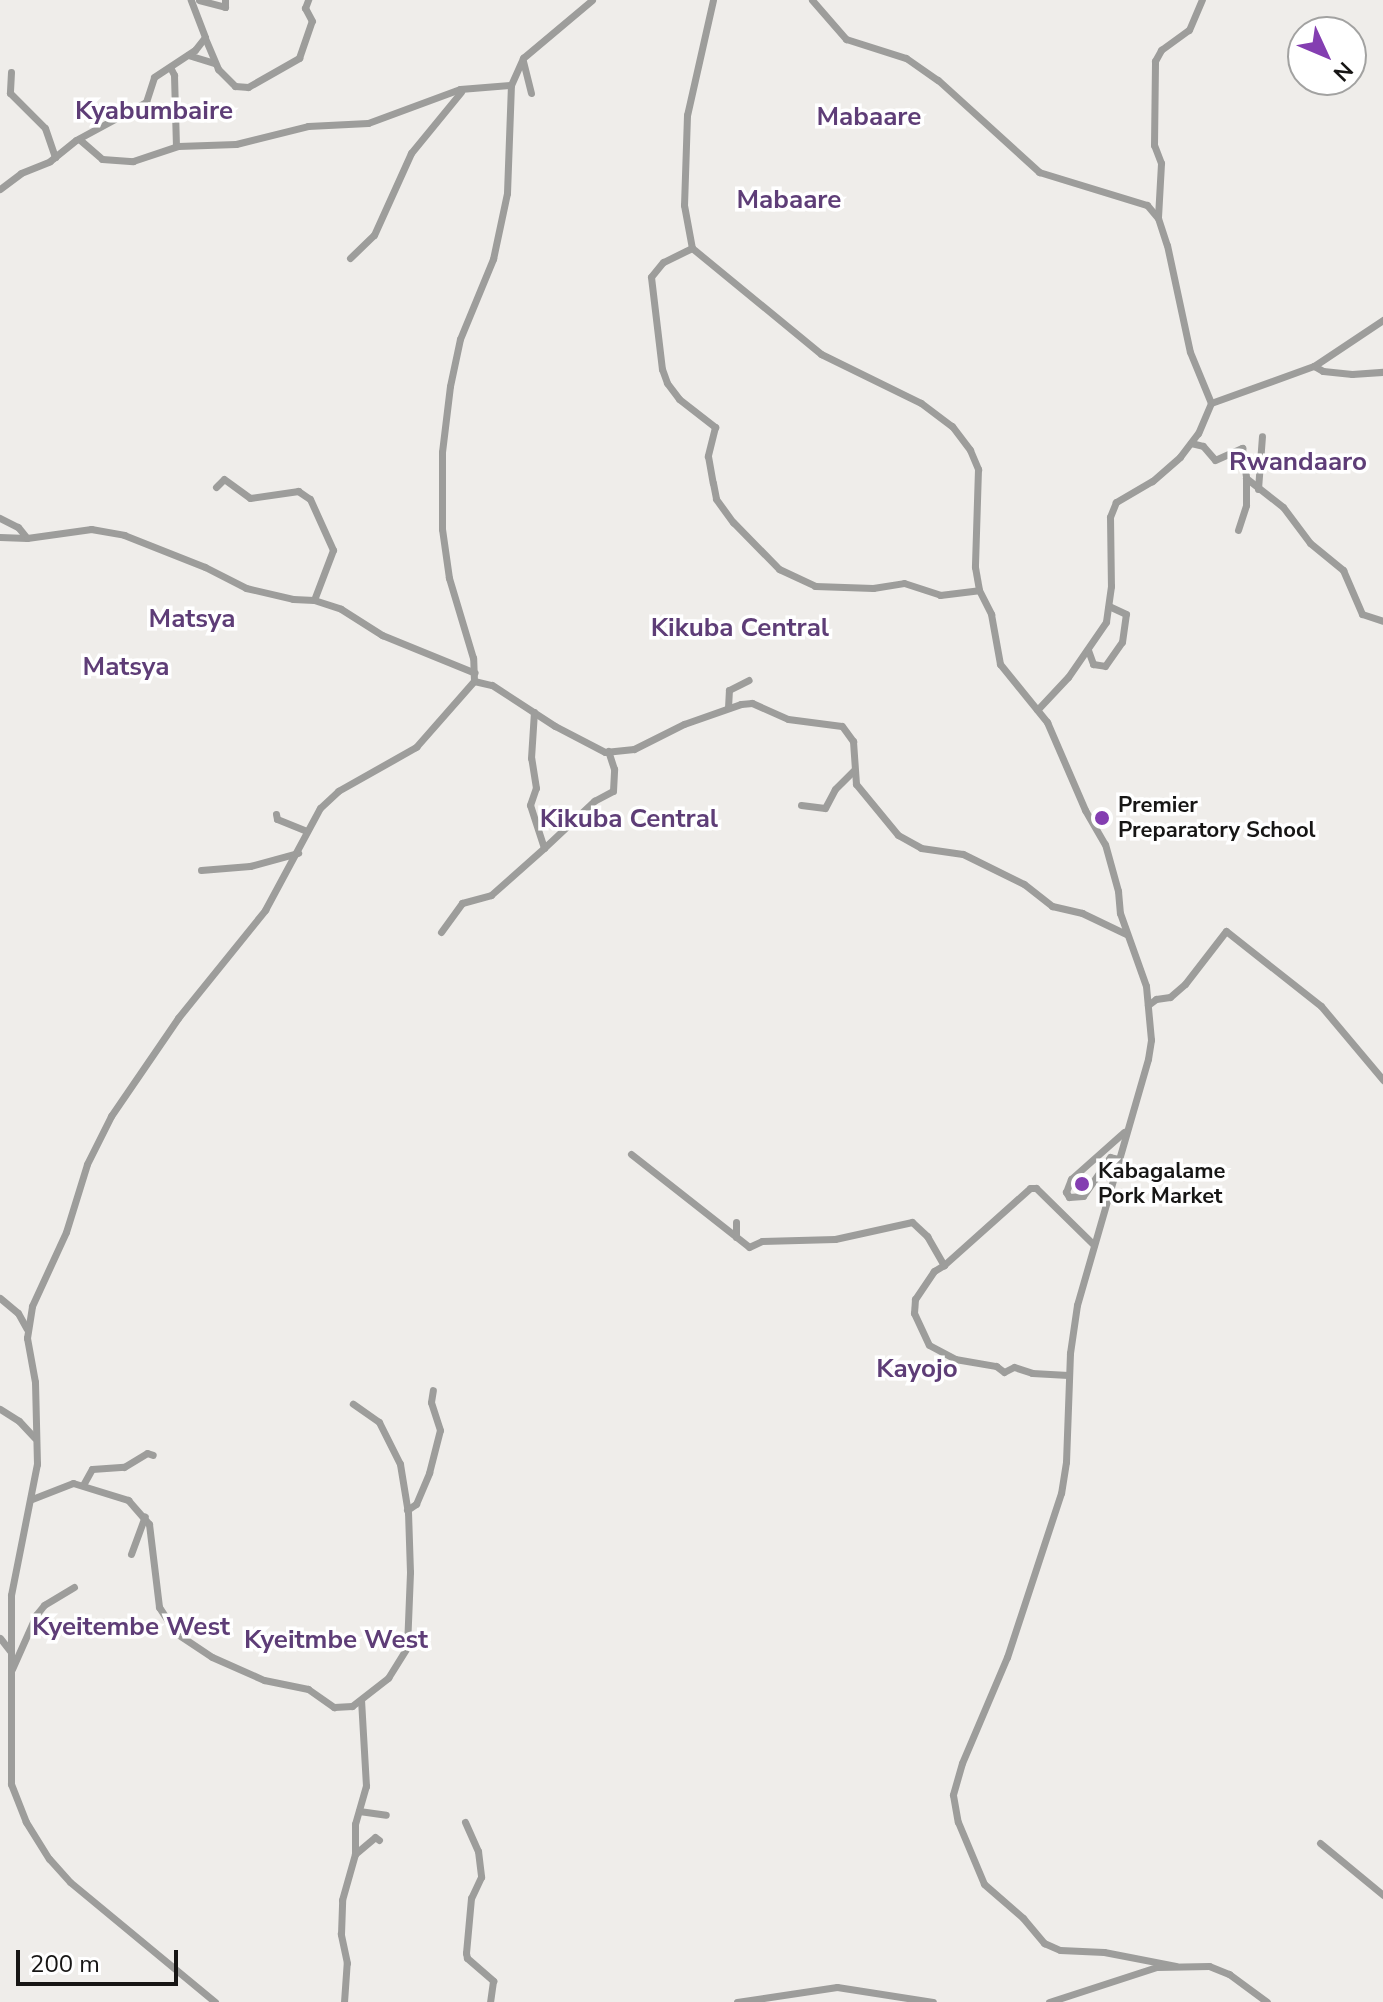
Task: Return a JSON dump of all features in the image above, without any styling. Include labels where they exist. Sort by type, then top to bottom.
[{"type":"street","points":[[191,0],[214,63],[235,86],[242,88],[289,66],[299,58],[312,21],[305,8],[308,0]]},
{"type":"street","points":[[199,0],[225,7],[225,0]]},
{"type":"street","points":[[474,677],[447,570],[442,529],[442,452],[455,357],[493,259],[507,193],[511,85],[523,58],[592,0]]},
{"type":"street","points":[[713,0],[687,115],[684,205],[692,248],[821,354],[836,364],[905,394],[960,435],[978,469],[974,556],[979,590],[991,614],[1000,664],[1047,722],[1085,810],[1105,844],[1126,934],[1146,986],[1151,1040],[1148,1059],[1077,1305],[1068,1375],[1066,1462],[1059,1501],[1007,1657],[962,1763],[953,1795],[955,1809],[984,1884],[1023,1918],[1044,1943],[1060,1950],[1104,1952],[1176,1966]]},
{"type":"street","points":[[812,0],[846,39],[906,58],[938,80],[1039,172],[1085,189],[1138,200],[1158,218]]},
{"type":"street","points":[[1202,0],[1189,30],[1161,50],[1155,61],[1154,145],[1161,163],[1158,218],[1167,245],[1190,352],[1211,403]]},
{"type":"street","points":[[0,189],[21,173],[55,157],[79,139],[146,102],[154,77],[188,55],[205,37]]},
{"type":"street","points":[[188,55],[214,63]]},
{"type":"street","points":[[523,58],[531,93]]},
{"type":"street","points":[[170,67],[174,75],[176,146]]},
{"type":"street","points":[[11,72],[10,93],[45,128],[55,157]]},
{"type":"street","points":[[79,139],[105,160],[133,161],[176,146],[236,144],[308,126],[368,123],[435,101],[460,89],[511,85]]},
{"type":"street","points":[[350,258],[374,235],[411,153],[458,93],[479,88]]},
{"type":"street","points":[[692,248],[663,262],[651,277],[662,369],[667,383],[679,399],[715,427],[708,456],[716,499],[733,522],[779,569],[815,586],[873,588],[904,583],[940,595],[979,590]]},
{"type":"street","points":[[1037,710],[1088,650],[1106,622],[1110,517],[1116,502],[1164,471],[1191,443],[1211,403],[1314,366],[1383,320]]},
{"type":"street","points":[[1314,366],[1323,371],[1352,374],[1383,372]]},
{"type":"street","points":[[1258,489],[1262,436]]},
{"type":"street","points":[[1191,443],[1203,446],[1215,460],[1242,448],[1246,505],[1238,530]]},
{"type":"street","points":[[1246,478],[1283,507],[1310,543],[1346,573],[1362,614],[1383,621]]},
{"type":"street","points":[[216,487],[224,479],[250,498],[298,491],[310,499],[333,550],[314,600]]},
{"type":"street","points":[[0,518],[18,527],[27,538]]},
{"type":"street","points":[[0,537],[27,538],[91,529],[108,531],[193,562],[246,588],[314,600],[341,609],[392,640],[492,685],[598,750],[634,749],[684,724],[752,703],[788,719],[842,726],[853,741],[856,784],[898,835],[921,848],[963,854],[1024,884],[1052,906],[1082,913],[1126,934]]},
{"type":"street","points":[[1088,650],[1093,664],[1105,666],[1122,642],[1126,614],[1109,606]]},
{"type":"street","points":[[215,2002],[70,1882],[49,1859],[26,1822],[11,1784],[4,1748],[10,1651],[17,1555],[32,1499],[35,1439],[35,1382],[28,1331],[32,1306],[66,1232],[87,1164],[107,1123],[178,1018],[265,910],[320,808],[338,791],[416,747],[474,677]]},
{"type":"street","points":[[728,708],[729,690],[749,680]]},
{"type":"street","points":[[534,712],[531,750],[536,788],[530,805],[544,848]]},
{"type":"street","points":[[441,932],[462,903],[491,895],[594,801],[613,791],[613,759],[608,751]]},
{"type":"street","points":[[801,805],[825,808],[835,789],[854,770]]},
{"type":"street","points":[[276,814],[277,819],[307,831]]},
{"type":"street","points":[[201,870],[250,866],[298,853]]},
{"type":"street","points":[[1148,1005],[1156,999],[1170,997],[1185,984],[1226,931],[1321,1006],[1383,1080]]},
{"type":"street","points":[[1118,1159],[1110,1157],[1083,1196],[1069,1197],[1066,1192],[1071,1179],[1126,1131]]},
{"type":"street","points":[[631,1154],[749,1247],[762,1241],[835,1239],[912,1222],[927,1236],[944,1265]]},
{"type":"street","points":[[1068,1375],[1032,1373],[1014,1367],[1004,1372],[996,1366],[955,1359],[929,1345],[914,1313],[915,1299],[934,1271],[1030,1188],[1036,1188],[1094,1245]]},
{"type":"street","points":[[736,1222],[733,1233],[737,1239]]},
{"type":"street","points":[[0,1298],[18,1313],[28,1331]]},
{"type":"street","points":[[407,1510],[416,1504],[429,1473],[440,1430],[431,1402],[433,1390]]},
{"type":"street","points":[[352,1706],[388,1678],[407,1647],[410,1572],[407,1510],[400,1464],[379,1422],[353,1404]]},
{"type":"street","points":[[0,1409],[19,1421],[35,1439]]},
{"type":"street","points":[[83,1485],[92,1469],[124,1467],[147,1453],[153,1455]]},
{"type":"street","points":[[32,1499],[64,1486],[83,1485],[120,1495],[145,1516],[151,1536],[159,1607],[176,1633],[212,1657],[264,1680],[308,1689],[334,1707],[352,1706],[363,1711]]},
{"type":"street","points":[[131,1554],[145,1516]]},
{"type":"street","points":[[10,1679],[36,1615],[44,1605],[74,1587]]},
{"type":"street","points":[[0,1638],[10,1651]]},
{"type":"street","points":[[344,2002],[347,1963],[341,1934],[341,1909],[355,1854],[355,1824],[366,1786],[361,1700]]},
{"type":"street","points":[[359,1811],[386,1815]]},
{"type":"street","points":[[465,1822],[478,1851],[481,1877],[471,1898],[466,1953],[467,1958],[493,1981],[490,2002]]},
{"type":"street","points":[[355,1854],[375,1837],[379,1840]]},
{"type":"street","points":[[1320,1843],[1383,1895]]},
{"type":"street","points":[[1049,2002],[1157,1967],[1176,1966],[1218,1967],[1267,2002]]},
{"type":"street","points":[[737,2002],[837,1987],[933,2002]]},
{"type":"place","name":"Premier Preparatory School","points":[[1102,818]]},
{"type":"place","name":"Kabagalame Pork Market","points":[[1082,1184]]},
{"type":"district","name":"Kyabumbaire","points":[[154,111]]},
{"type":"district","name":"Mabaare","points":[[869,117]]},
{"type":"district","name":"Mabaare","points":[[789,200]]},
{"type":"district","name":"Rwandaaro","points":[[1298,462]]},
{"type":"district","name":"Matsya","points":[[192,619]]},
{"type":"district","name":"Kikuba Central","points":[[740,628]]},
{"type":"district","name":"Matsya","points":[[126,667]]},
{"type":"district","name":"Kikuba Central","points":[[629,819]]},
{"type":"district","name":"Kayojo","points":[[917,1369]]},
{"type":"district","name":"Kyeitembe West","points":[[131,1627]]},
{"type":"district","name":"Kyeitmbe West","points":[[336,1640]]}]
